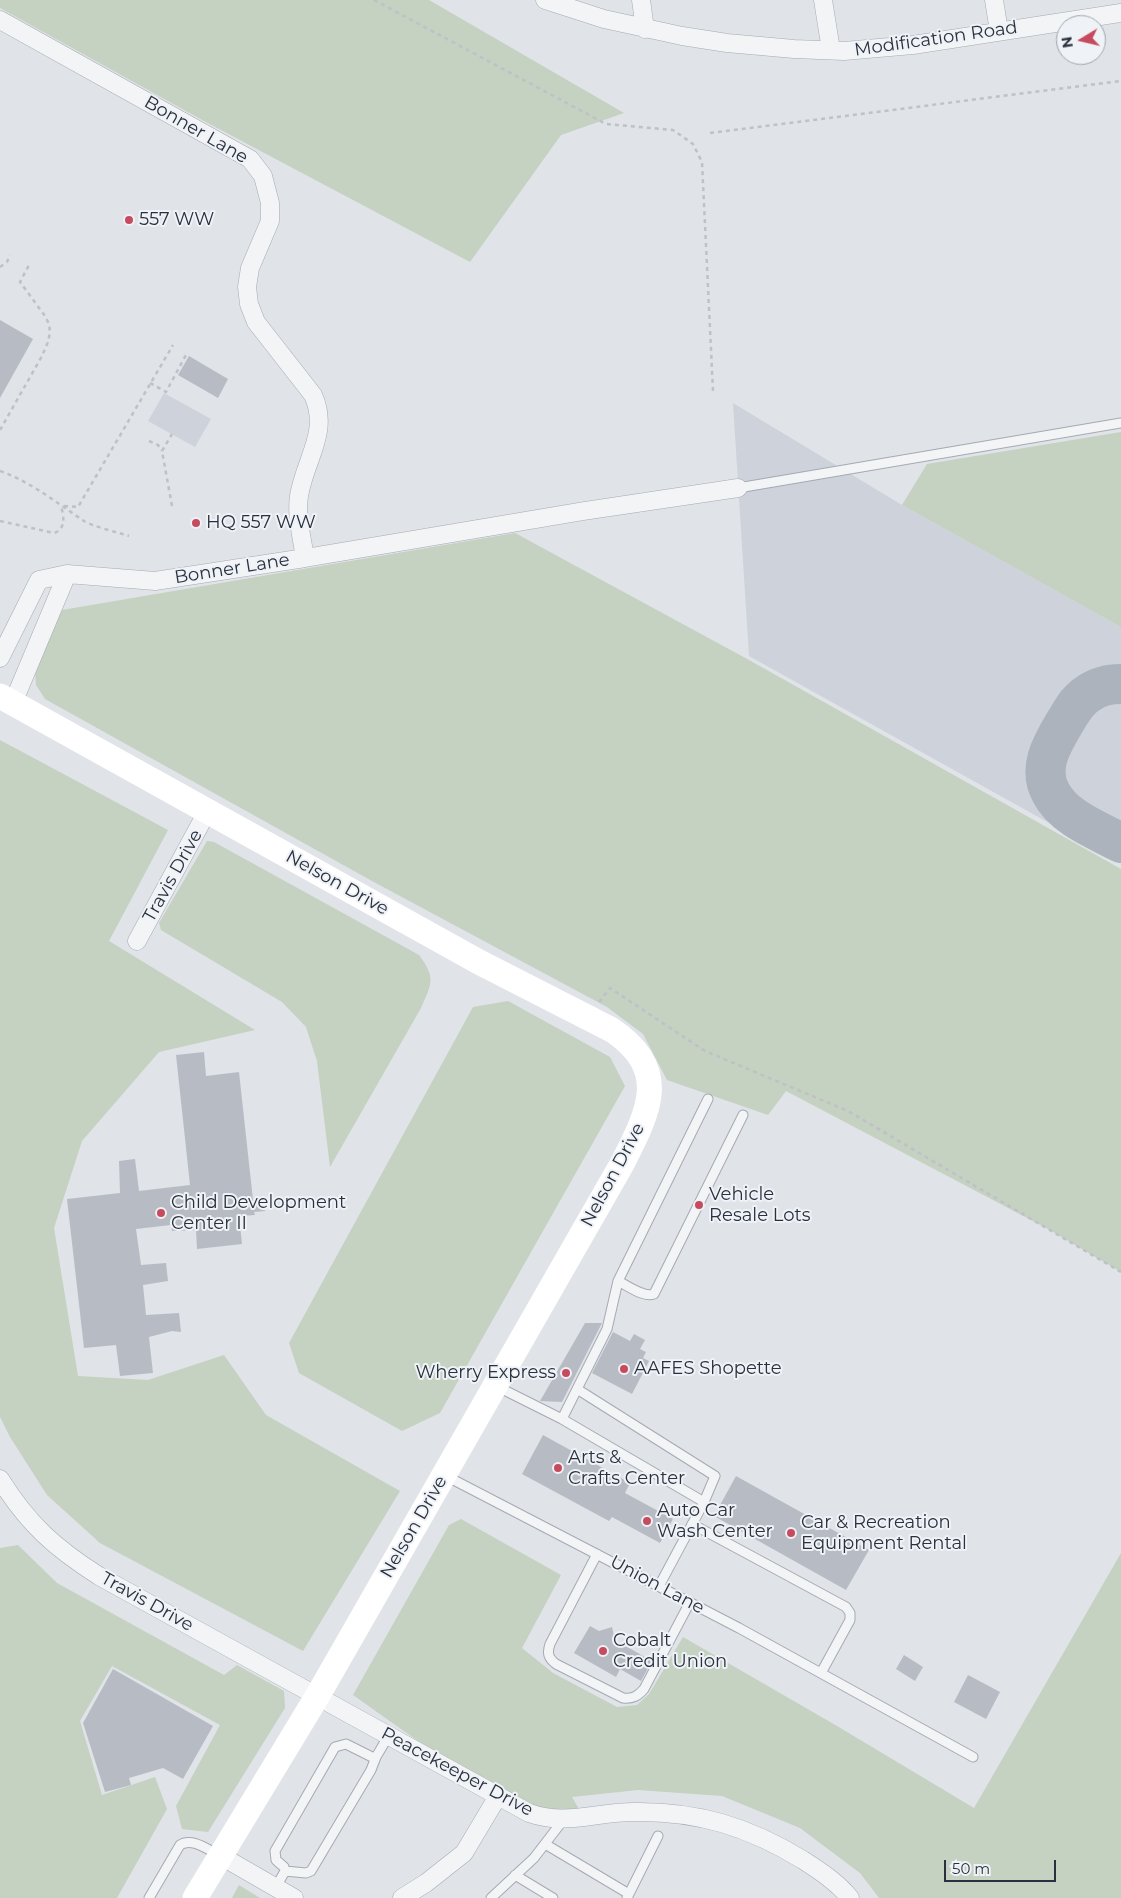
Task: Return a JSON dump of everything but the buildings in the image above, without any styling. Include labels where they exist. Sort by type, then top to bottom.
[{"type":"street","name":"Modification Road","points":[[546,0],[604,19],[645,29],[727,43],[844,51],[913,45],[1121,12]]},
{"type":"street","points":[[641,0],[645,29]]},
{"type":"street","points":[[823,0],[831,50]]},
{"type":"street","points":[[994,0],[999,31]]},
{"type":"street","name":"Bonner Lane","points":[[0,20],[250,159],[263,176],[270,203],[270,222],[250,268],[247,287],[249,304],[256,322],[312,393],[319,407],[320,425],[299,498],[299,525],[305,558],[154,581],[67,574],[39,580],[0,658]]},
{"type":"street","points":[[305,558],[738,488]]},
{"type":"street","points":[[6,699],[67,574]]},
{"type":"street","name":"Nelson Drive","points":[[6,699],[478,962],[612,1030],[638,1052],[646,1066],[649,1084],[649,1098],[645,1116],[622,1164],[318,1695],[196,1898]]},
{"type":"street","name":"Travis Drive","points":[[137,942],[208,810]]},
{"type":"street","name":"Travis Drive","points":[[0,1479],[27,1517],[43,1534],[78,1563],[318,1695]]},
{"type":"street","name":"Peacekeeper Drive","points":[[318,1695],[529,1813],[552,1819],[564,1819],[614,1813],[653,1812],[696,1817],[734,1826],[755,1834],[786,1850],[832,1881],[850,1898]]},
{"type":"street","points":[[402,1898],[426,1883],[464,1853],[498,1796]]},
{"type":"street","points":[[221,1856],[294,1898]]},
{"type":"lane","points":[[738,488],[1121,422]]},
{"type":"lane","points":[[562,1419],[607,1329],[618,1281],[708,1099]]},
{"type":"lane","points":[[618,1281],[650,1296],[654,1294],[743,1115]]},
{"type":"lane","points":[[495,1386],[562,1419],[704,1502]]},
{"type":"lane","points":[[577,1389],[713,1473],[715,1479],[659,1586]]},
{"type":"lane","name":"Union Lane","points":[[444,1475],[690,1602],[973,1757]]},
{"type":"lane","points":[[692,1524],[846,1607],[850,1613],[850,1620],[821,1673]]},
{"type":"lane","points":[[597,1554],[547,1650],[548,1655],[556,1664],[623,1698],[639,1695],[690,1602]]},
{"type":"lane","points":[[285,1871],[306,1873],[311,1871],[389,1735]]},
{"type":"lane","points":[[285,1871],[284,1867],[276,1860],[275,1851],[335,1747],[346,1744],[372,1757],[376,1757]]},
{"type":"lane","points":[[491,1898],[534,1858],[564,1819]]},
{"type":"lane","points":[[545,1844],[628,1896],[658,1836]]},
{"type":"lane","points":[[149,1898],[180,1845],[184,1842],[193,1842],[221,1856]]},
{"type":"lane","points":[[276,1887],[285,1871]]},
{"type":"lane","points":[[515,1875],[553,1898]]},
{"type":"path","points":[[374,0],[606,124],[673,130],[692,144],[702,162],[713,391]]},
{"type":"path","points":[[710,133],[1121,80]]},
{"type":"path","points":[[0,267],[10,255]]},
{"type":"path","points":[[0,430],[48,342],[49,324],[20,282],[29,265]]},
{"type":"path","points":[[62,505],[78,507],[173,345]]},
{"type":"path","points":[[150,383],[166,392],[185,361],[187,353]]},
{"type":"path","points":[[162,450],[172,434]]},
{"type":"path","points":[[149,440],[158,445],[162,450],[172,506]]},
{"type":"path","points":[[0,471],[27,484],[86,522],[129,536]]},
{"type":"path","points":[[0,521],[54,534],[59,532],[63,526],[64,515],[62,505]]},
{"type":"path","points":[[587,1017],[610,988],[705,1051],[848,1111],[1121,1272]]},
{"type":"shaded area","points":[[164,393],[211,419],[195,447],[148,421]]},
{"type":"shaded area","points":[[733,403],[902,505],[1121,627],[1121,863],[749,656]]},
{"type":"green space","points":[[0,0],[429,0],[624,113],[561,135],[470,262],[204,121],[0,8]]},
{"type":"green space","points":[[1121,432],[1121,627],[902,505],[927,464]]},
{"type":"green space","points":[[515,533],[749,660],[1121,869],[1121,1272],[1048,1229],[786,1091],[768,1115],[667,1080],[643,1034],[607,1007],[372,881],[45,699],[36,685],[35,670],[62,610]]},
{"type":"green space","points":[[0,740],[168,830],[109,941],[255,1030],[159,1052],[82,1141],[54,1228],[78,1376],[148,1380],[224,1355],[266,1415],[400,1491],[303,1651],[100,1543],[47,1495],[10,1437],[0,1417]]},
{"type":"green space","points":[[207,841],[214,842],[419,955],[428,969],[431,981],[421,1008],[330,1167],[317,1061],[306,1027],[282,1002],[161,930],[159,923]]},
{"type":"green space","points":[[508,1001],[610,1057],[625,1086],[440,1413],[402,1431],[299,1373],[289,1343],[473,1007]]},
{"type":"green space","points":[[461,1519],[561,1575],[522,1648],[553,1673],[617,1707],[637,1705],[649,1694],[683,1637],[974,1808],[1121,1553],[1121,1898],[879,1898],[860,1873],[800,1828],[722,1796],[638,1790],[572,1797],[579,1809],[547,1813],[425,1746],[353,1695],[449,1525]]},
{"type":"green space","points":[[18,1545],[57,1583],[224,1675],[237,1665],[284,1691],[285,1708],[208,1832],[182,1829],[176,1806],[220,1725],[112,1666],[80,1721],[102,1795],[155,1777],[167,1809],[117,1898],[0,1898],[0,1548]]},
{"type":"green space","points":[[239,1885],[260,1898],[232,1898]]},
{"type":"taxiway","points":[[1121,684],[1108,685],[1097,689],[1078,702],[1055,739],[1048,756],[1045,774],[1051,793],[1064,810],[1121,843]]},
{"type":"place","name":"557 WW","points":[[129,220]]},
{"type":"place","name":"HQ 557 WW","points":[[196,523]]},
{"type":"place","name":"Vehicle Resale Lots","points":[[699,1205]]},
{"type":"place","name":"Child Development Center II","points":[[161,1213]]},
{"type":"place","name":"AAFES Shopette","points":[[624,1369]]},
{"type":"place","name":"Wherry Express","points":[[566,1373]]},
{"type":"place","name":"Arts & Crafts Center","points":[[558,1468]]},
{"type":"place","name":"Auto Car Wash Center","points":[[647,1521]]},
{"type":"place","name":"Car & Recreation Equipment Rental","points":[[791,1533]]},
{"type":"place","name":"Cobalt Credit Union","points":[[603,1651]]}]
